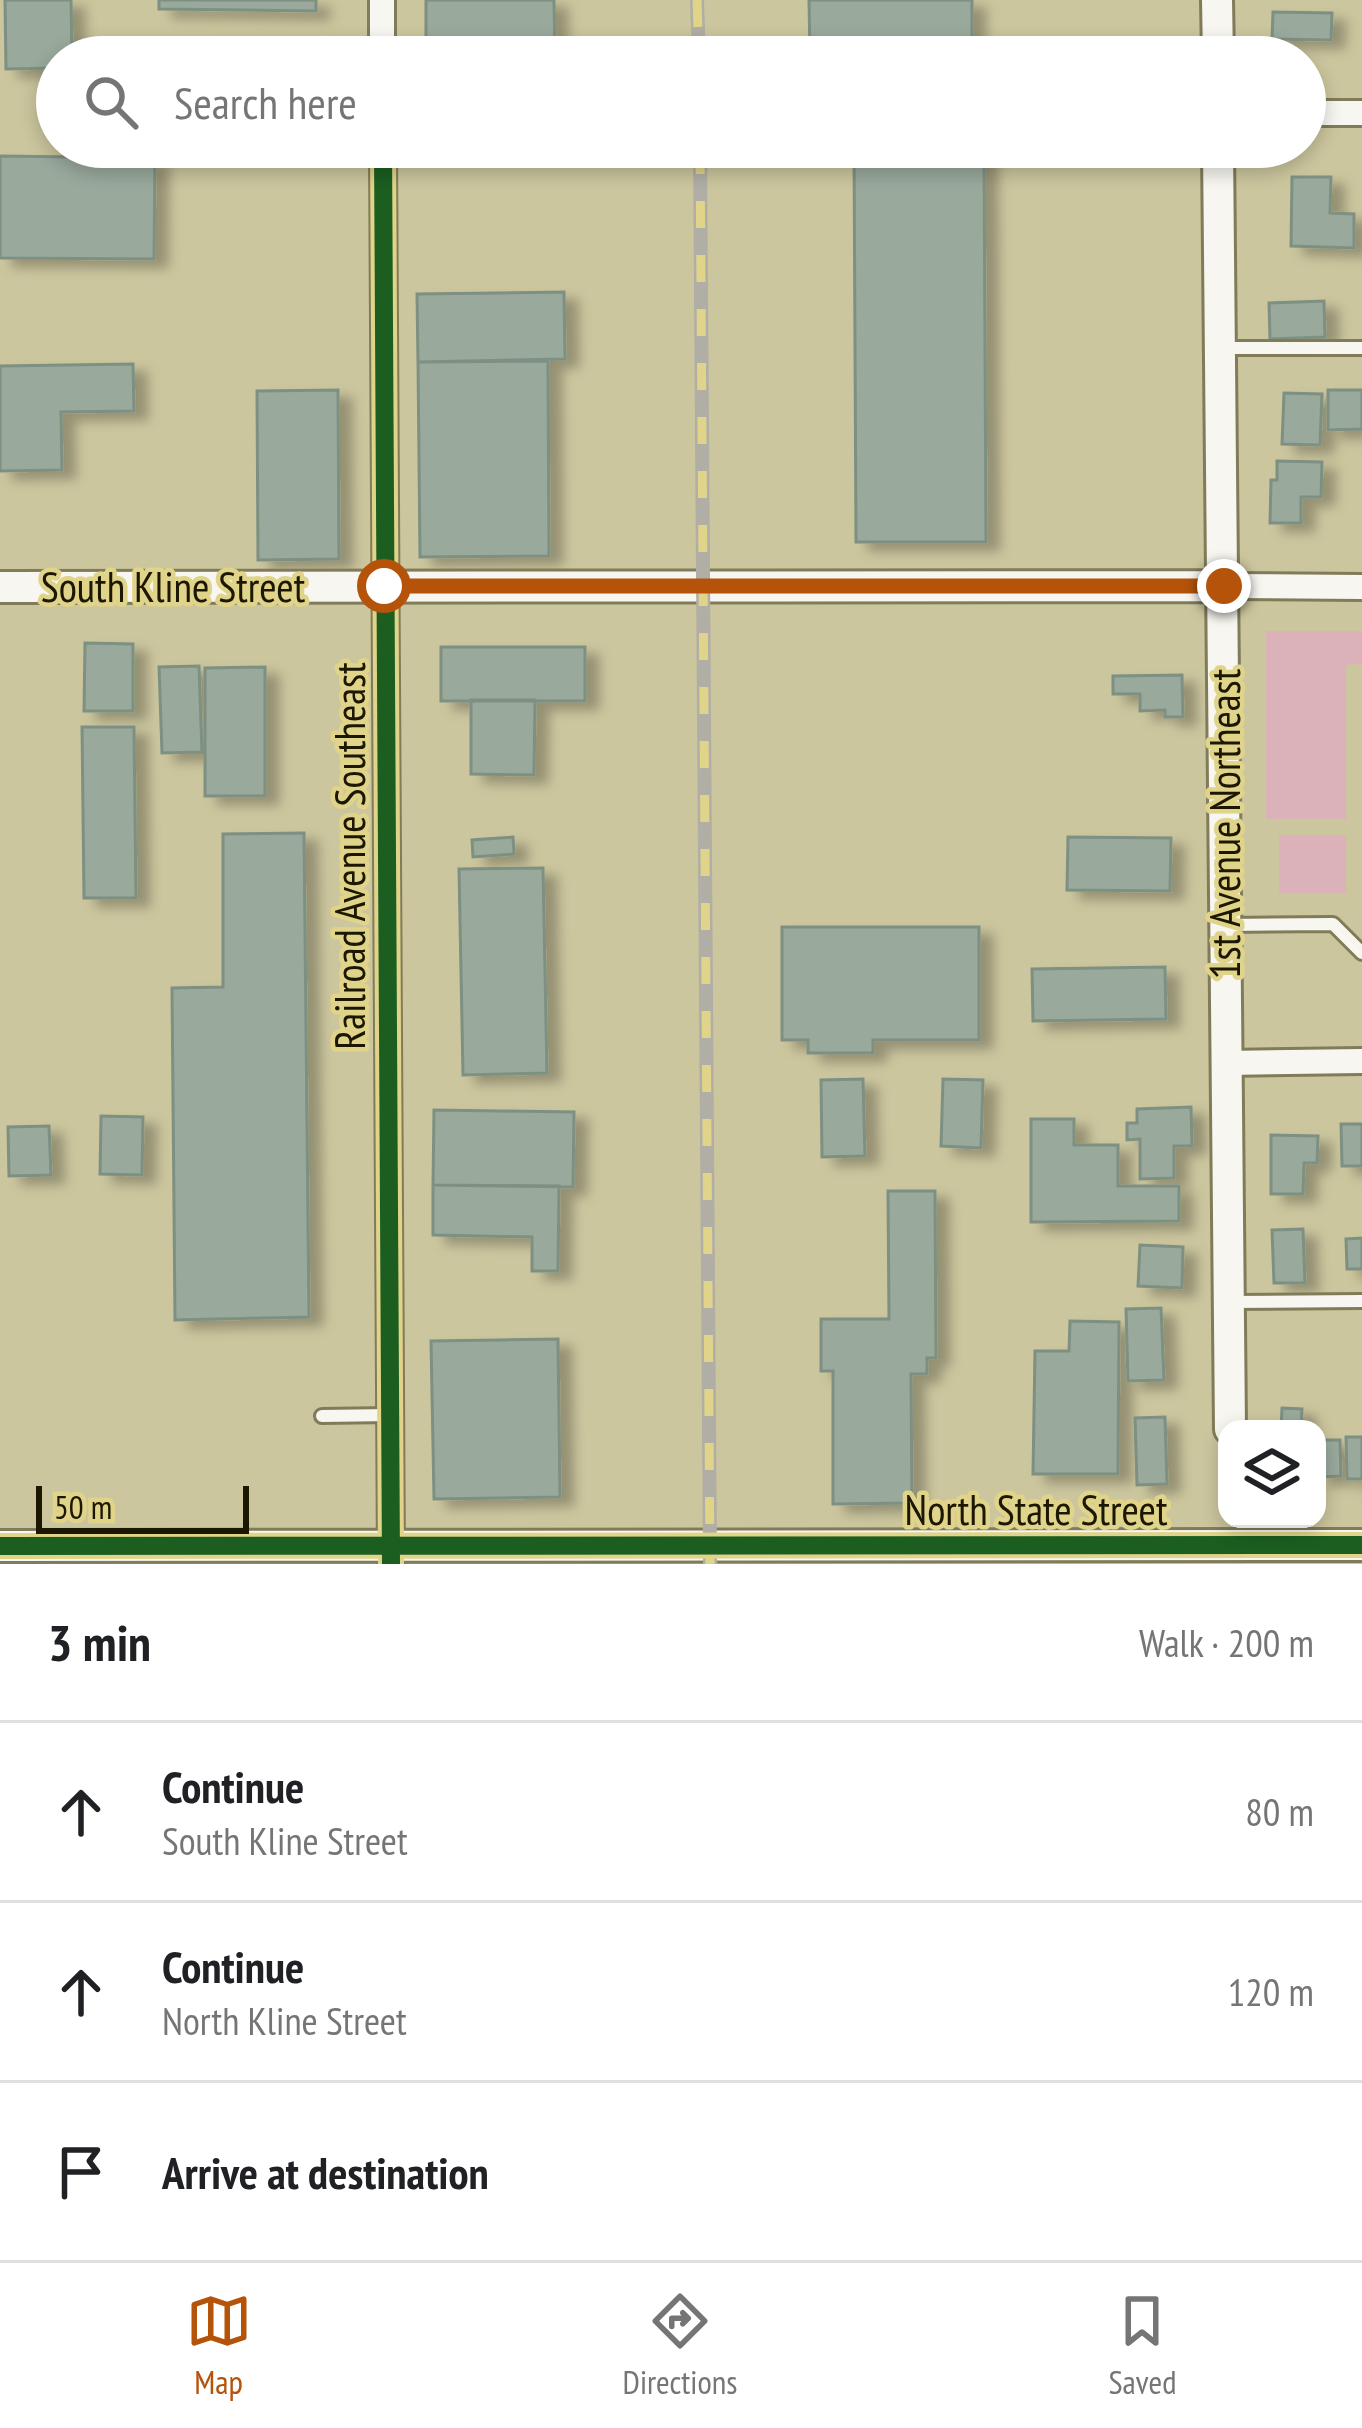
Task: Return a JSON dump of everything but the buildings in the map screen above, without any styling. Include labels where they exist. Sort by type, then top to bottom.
[{"type":"street","points":[[382,0],[382,36]]},
{"type":"street","points":[[1217,0],[1218,36]]},
{"type":"street","points":[[1326,113],[1362,113]]},
{"type":"street","name":"Railroad Avenue Southeast","points":[[382,168],[391,1555]]},
{"type":"street","name":"1st Avenue Northeast","points":[[1218,168],[1230,1420]]},
{"type":"street","points":[[1224,586],[1362,587]]},
{"type":"street","name":"South Kline Street","points":[[0,587],[1224,586]]},
{"type":"street","points":[[1226,1063],[1362,1061]]},
{"type":"street","name":"North State Street","points":[[0,1546],[391,1555],[710,1546],[1008,1556],[1232,1543],[1362,1545]]},
{"type":"lane","points":[[1220,348],[1362,348]]},
{"type":"lane","points":[[1225,925],[1333,924],[1362,953]]},
{"type":"lane","points":[[1228,1302],[1362,1301]]},
{"type":"lane","points":[[322,1416],[390,1415]]},
{"type":"shaded area","points":[[1266,631],[1362,631],[1362,664],[1346,665],[1346,819],[1266,819]]},
{"type":"shaded area","points":[[1279,835],[1346,835],[1346,893],[1279,893]]},
{"type":"railway","points":[[697,0],[698,36]]},
{"type":"railway","points":[[700,168],[710,1564]]},
{"type":"cycle path","points":[[383,168],[391,1564]]},
{"type":"cycle path","points":[[0,1546],[1362,1545]]},
{"type":"route","points":[[384,586],[1224,586]]}]
